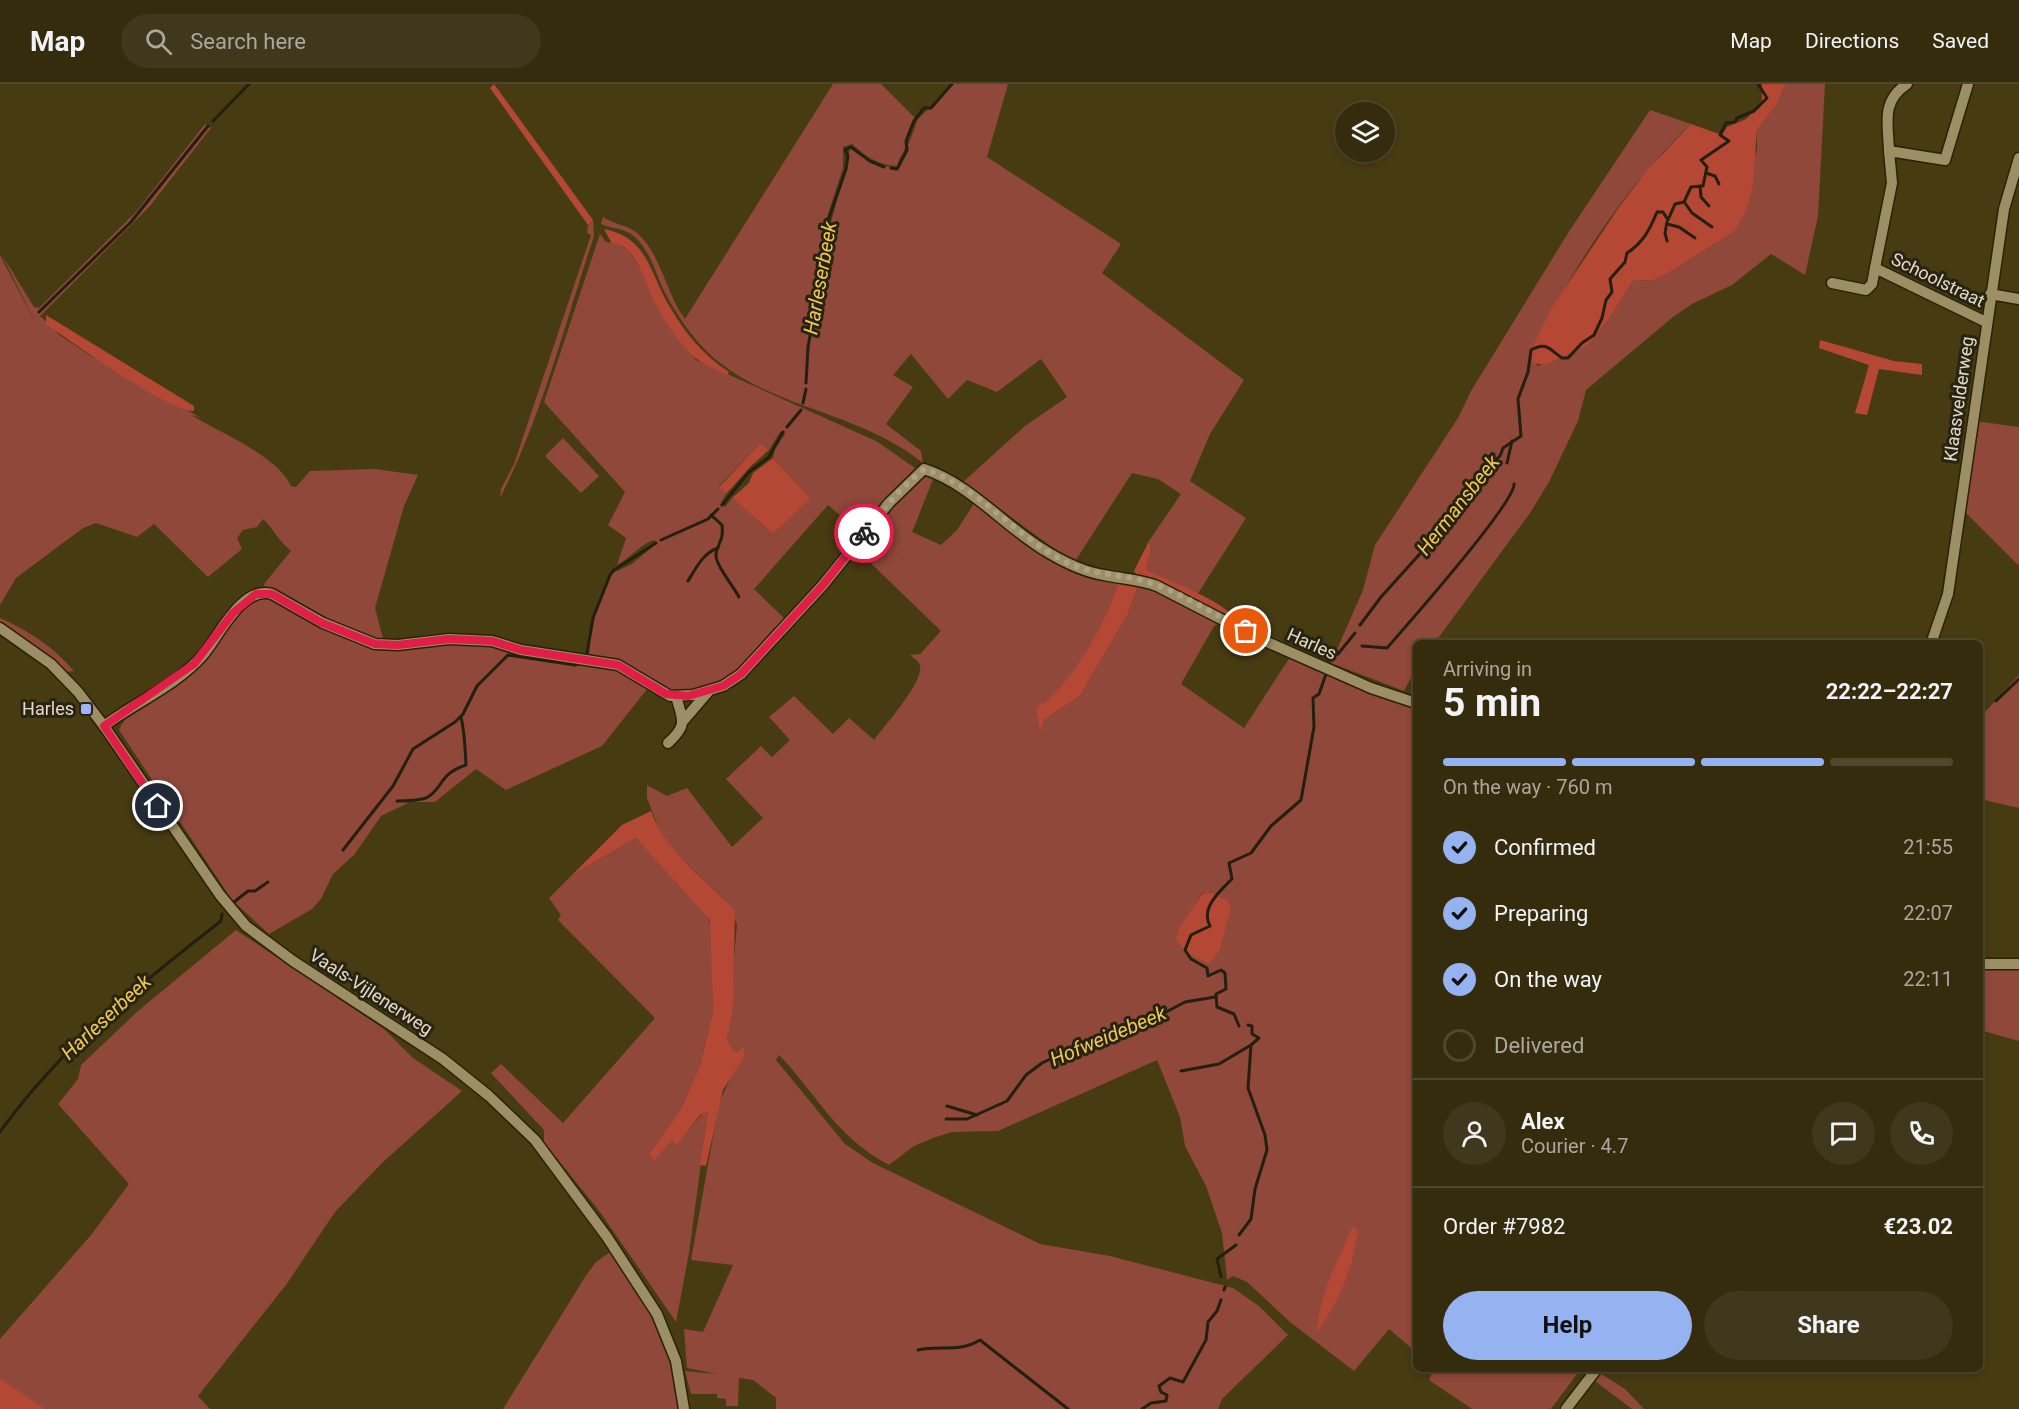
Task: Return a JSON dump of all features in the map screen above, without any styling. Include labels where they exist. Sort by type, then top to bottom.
[{"type":"street","name":"Schoolstraat","points":[[1832,283],[1866,290],[1872,284],[1892,183],[1887,114],[1893,93],[1907,84]]},
{"type":"street","points":[[1889,151],[1945,160],[1968,84]]},
{"type":"street","name":"Klaasvelderweg","points":[[1932,640],[1942,616],[1950,582],[1990,294],[2004,209],[2019,158]]},
{"type":"street","name":"Schoolstraat","points":[[1875,268],[1986,322]]},
{"type":"street","points":[[1990,294],[2019,299]]},
{"type":"street","name":"Harles","points":[[676,696],[708,692],[729,683],[747,668],[834,571],[889,503],[924,469],[948,478],[1034,544],[1068,563],[1095,573],[1141,580],[1157,586],[1258,638],[1413,703]]},
{"type":"street","points":[[104,726],[194,664],[238,608],[249,597],[263,592],[272,594],[322,623],[375,644],[398,645],[449,639],[492,641],[521,650],[618,665],[666,694],[676,696],[684,720]]},
{"type":"street","name":"Vaals-Vijlenerweg","points":[[0,628],[27,645],[65,677],[104,726],[220,895],[246,926],[286,956],[443,1059],[489,1096],[535,1140],[573,1189],[653,1306],[676,1361],[684,1409]]},
{"type":"street","name":"Harles","points":[[668,743],[681,730],[684,720],[708,692]]},
{"type":"street","points":[[1983,964],[2019,964]]},
{"type":"street","points":[[1566,1409],[1594,1372]]},
{"type":"shaded area","points":[[494,84],[593,220],[588,225],[490,88]]},
{"type":"shaded area","points":[[833,84],[881,84],[915,118],[909,128],[898,166],[873,160],[852,144],[843,147],[843,168],[824,226],[827,239],[811,300],[809,322],[831,243],[829,230],[850,149],[882,165],[900,167],[918,119],[954,84],[1008,84],[987,157],[1121,244],[1102,273],[1244,380],[1210,434],[1190,481],[1246,518],[1197,595],[1146,569],[1151,549],[1149,541],[1181,494],[1158,479],[1132,473],[1074,563],[963,482],[1025,426],[1067,397],[1041,359],[997,392],[967,380],[948,399],[911,354],[893,375],[913,387],[886,424],[921,451],[923,463],[872,432],[764,389],[738,375],[714,358],[679,317],[648,255],[635,237],[627,232],[601,224],[603,217],[633,230],[645,241],[658,262],[678,309],[685,319]]},
{"type":"shaded area","points":[[1762,84],[1786,84],[1776,106],[1757,130],[1753,185],[1746,211],[1734,232],[1665,275],[1654,280],[1633,281],[1607,322],[1587,346],[1544,365],[1533,363],[1530,352],[1551,309],[1619,207],[1648,169],[1691,124],[1722,135],[1727,127],[1746,119],[1762,103]]},
{"type":"shaded area","points":[[1786,84],[1825,84],[1818,216],[1805,275],[1771,254],[1732,285],[1692,304],[1673,317],[1586,390],[1578,421],[1549,482],[1530,513],[1437,640],[1413,640],[1413,674],[1404,691],[1331,663],[1363,590],[1375,545],[1458,418],[1471,391],[1568,233],[1650,110],[1691,124],[1643,175],[1580,263],[1561,294],[1530,357],[1538,366],[1587,346],[1607,322],[1633,281],[1654,280],[1665,275],[1734,232],[1757,149],[1757,130],[1776,106]]},
{"type":"shaded area","points":[[205,124],[211,128],[149,207],[40,316],[61,336],[91,356],[261,455],[274,464],[291,486],[296,487],[310,471],[375,469],[418,475],[404,506],[375,608],[384,642],[357,635],[265,589],[264,584],[291,551],[263,519],[257,527],[243,530],[237,538],[242,549],[208,577],[154,524],[137,537],[96,523],[83,528],[16,578],[0,605],[0,255],[36,324],[2,255],[34,307],[39,308],[136,212]]},
{"type":"shaded area","points":[[593,220],[594,236],[541,402],[500,498],[501,489],[514,464],[591,235],[587,233],[588,225]]},
{"type":"shaded area","points":[[604,229],[630,240],[639,249],[682,326],[703,351],[729,372],[727,375],[701,362],[683,346],[656,305],[634,258],[620,245],[612,244]]},
{"type":"shaded area","points":[[600,234],[606,242],[620,244],[630,252],[643,273],[665,320],[696,360],[876,441],[918,470],[934,477],[912,532],[941,545],[957,530],[975,502],[1024,539],[1118,582],[1095,637],[1071,676],[1046,706],[1041,726],[1044,720],[1080,696],[1128,614],[1140,580],[1228,620],[1214,626],[1181,684],[1244,728],[1292,654],[1413,704],[1413,1349],[1389,1329],[1354,1371],[1290,1322],[1247,1282],[1233,1276],[1227,1280],[1222,1233],[1206,1186],[1185,1146],[1180,1117],[1157,1060],[998,1131],[952,1132],[933,1138],[914,1146],[889,1165],[870,1154],[841,1129],[779,1055],[776,1060],[845,1144],[873,1163],[1040,1244],[1110,1256],[1233,1288],[1259,1306],[1288,1335],[1222,1399],[1218,1409],[776,1409],[776,1398],[753,1380],[739,1378],[738,1406],[726,1406],[726,1399],[717,1398],[717,1394],[691,1394],[685,1371],[717,1374],[687,1368],[684,1329],[703,1332],[733,1265],[691,1260],[719,1103],[735,1068],[745,1056],[744,1046],[737,1052],[734,1051],[727,1039],[737,924],[723,898],[672,850],[662,837],[647,798],[647,785],[667,796],[687,788],[732,847],[763,818],[726,779],[761,746],[772,757],[790,740],[769,717],[794,696],[833,734],[849,718],[874,740],[910,693],[920,673],[920,666],[910,655],[920,654],[941,631],[851,544],[861,533],[828,505],[754,589],[785,619],[735,677],[718,687],[673,693],[589,657],[596,611],[609,577],[615,569],[615,572],[632,564],[657,543],[654,540],[649,542],[617,565],[626,538],[608,525],[625,492],[544,402]],"holes":[[[784,431],[785,434],[775,448],[773,458],[811,499],[773,534],[732,498],[725,507],[720,505],[726,494],[719,486],[760,443],[769,450],[780,432]],[[1202,893],[1230,907],[1220,950],[1177,934]]]},
{"type":"shaded area","points":[[46,315],[194,406],[194,411],[182,409],[165,401],[120,375],[46,324]]},
{"type":"shaded area","points":[[1820,340],[1894,361],[1922,364],[1922,375],[1879,369],[1867,415],[1855,413],[1869,365],[1819,348]]},
{"type":"shaded area","points":[[1975,421],[2019,427],[2019,566],[1962,509]]},
{"type":"shaded area","points":[[563,438],[599,476],[581,493],[545,456]]},
{"type":"shaded area","points":[[760,443],[769,450],[726,494],[719,487]]},
{"type":"shaded area","points":[[773,458],[811,499],[773,534],[732,498],[749,483],[753,473]]},
{"type":"shaded area","points":[[1149,541],[1151,549],[1146,569],[1207,598],[1229,612],[1238,621],[1228,620],[1140,580],[1128,614],[1080,696],[1044,720],[1040,731],[1036,708],[1061,686],[1086,652],[1106,614],[1118,582],[1139,580],[1134,571]]},
{"type":"shaded area","points":[[265,597],[359,643],[480,644],[620,669],[648,688],[602,746],[506,790],[476,769],[435,802],[410,802],[381,816],[354,855],[333,874],[321,899],[312,909],[269,934],[232,900],[119,730],[131,713],[188,677],[242,611]]},
{"type":"shaded area","points":[[0,618],[40,640],[74,671],[66,672],[44,652],[0,624]]},
{"type":"shaded area","points":[[2019,675],[2019,808],[1983,800],[1983,711],[1985,712]]},
{"type":"shaded area","points":[[651,811],[658,827],[677,853],[735,911],[733,1007],[727,1039],[734,1051],[737,1052],[744,1046],[745,1056],[723,1090],[706,1166],[700,1165],[708,1112],[700,1115],[677,1145],[672,1140],[654,1161],[649,1154],[682,1107],[700,1065],[713,1011],[710,920],[636,838],[572,875],[622,825]]},
{"type":"shaded area","points":[[636,838],[705,911],[712,927],[713,1011],[700,1065],[682,1107],[649,1154],[654,1161],[672,1139],[677,1144],[701,1115],[708,1111],[689,1253],[676,1322],[600,1212],[544,1142],[544,1130],[491,1073],[501,1064],[563,1123],[655,1018],[558,920],[561,915],[549,898],[572,875]]},
{"type":"shaded area","points":[[1212,893],[1228,901],[1231,907],[1220,950],[1209,964],[1189,954],[1176,940],[1179,928],[1202,894]]},
{"type":"shaded area","points":[[236,930],[384,1029],[413,1058],[462,1091],[382,1163],[335,1212],[286,1285],[198,1396],[210,1409],[0,1409],[0,1339],[91,1235],[129,1184],[58,1104],[78,1079],[81,1065],[138,1011]]},
{"type":"shaded area","points":[[1983,969],[2019,969],[2019,1041],[1983,1031]]},
{"type":"shaded area","points":[[1353,1226],[1358,1231],[1348,1272],[1339,1296],[1317,1332],[1325,1291]]},
{"type":"shaded area","points":[[612,1251],[632,1276],[671,1350],[686,1409],[503,1409],[587,1274],[596,1262]]},
{"type":"shaded area","points":[[1432,1372],[1579,1372],[1551,1409],[1472,1409],[1429,1380]]},
{"type":"shaded area","points":[[1600,1373],[1625,1389],[1644,1409],[1632,1409],[1595,1381]]},
{"type":"shaded area","points":[[0,1379],[45,1409],[0,1409]]},
{"type":"waterway","points":[[213,121],[249,84]]},
{"type":"waterway","name":"Harleserbeek","points":[[891,168],[897,169],[907,150],[906,141],[914,121],[924,108],[931,108],[952,84]]},
{"type":"waterway","name":"Hermansbeek","points":[[1360,625],[1381,597],[1454,516],[1462,496],[1470,496],[1487,468],[1500,456],[1503,448],[1521,436],[1518,399],[1528,372],[1531,350],[1545,346],[1562,358],[1568,358],[1582,343],[1594,335],[1602,318],[1606,300],[1612,292],[1610,279],[1625,262],[1627,253],[1645,235],[1657,212],[1663,212],[1668,220],[1675,204],[1684,202],[1691,187],[1703,186],[1707,167],[1701,160],[1729,141],[1720,135],[1726,123],[1735,122],[1737,118],[1754,111],[1767,98],[1758,84]]},
{"type":"waterway","points":[[39,312],[131,222],[208,126]]},
{"type":"waterway","name":"Harleserbeek","points":[[806,383],[808,347],[828,236],[826,227],[846,169],[848,156],[845,150],[851,147],[870,161],[884,167]]},
{"type":"waterway","points":[[1706,173],[1715,176],[1719,184]]},
{"type":"waterway","points":[[1700,186],[1701,197],[1709,206]]},
{"type":"waterway","points":[[1685,203],[1692,213],[1712,227]]},
{"type":"waterway","points":[[1667,222],[1665,233],[1667,241]]},
{"type":"waterway","points":[[1667,224],[1679,227],[1695,238]]},
{"type":"waterway","name":"Harleserbeek","points":[[803,403],[806,389]]},
{"type":"waterway","name":"Harleserbeek","points":[[787,427],[801,410]]},
{"type":"waterway","name":"Harleserbeek","points":[[722,505],[749,472],[769,457],[783,432]]},
{"type":"waterway","points":[[1507,463],[1512,441]]},
{"type":"waterway","points":[[1362,646],[1387,648],[1480,538],[1510,496],[1514,484]]},
{"type":"waterway","name":"Harleserbeek","points":[[661,540],[708,519],[718,509]]},
{"type":"waterway","points":[[711,515],[722,525],[716,559],[739,597]]},
{"type":"waterway","name":"Harleserbeek","points":[[587,653],[593,618],[610,575],[614,570],[656,543]]},
{"type":"waterway","points":[[688,581],[704,557],[718,548]]},
{"type":"waterway","name":"Hermansbeek","points":[[1338,654],[1355,633]]},
{"type":"waterway","name":"Harleserbeek","points":[[343,850],[393,786],[413,749],[455,722],[463,714],[477,686],[508,655],[575,665],[581,663]]},
{"type":"waterway","name":"Hermansbeek","points":[[1239,1026],[1234,1014],[1217,1007],[1216,994],[1226,989],[1225,973],[1221,970],[1208,976],[1207,968],[1191,959],[1185,950],[1191,935],[1210,926],[1209,906],[1232,879],[1229,863],[1251,853],[1271,826],[1301,800],[1314,727],[1313,698],[1319,694],[1326,674]]},
{"type":"waterway","points":[[1996,701],[2019,679]]},
{"type":"waterway","points":[[397,801],[426,798],[450,773],[466,765],[461,717]]},
{"type":"waterway","name":"Harleserbeek","points":[[234,902],[248,891],[255,891],[268,882]]},
{"type":"waterway","name":"Harleserbeek","points":[[0,1132],[23,1101],[75,1045],[131,993],[221,921],[222,914]]},
{"type":"waterway","name":"Hofweidebeek","points":[[946,1119],[967,1119],[1007,1101],[1026,1075],[1042,1063],[1109,1031],[1131,1022],[1149,1021],[1185,1002],[1215,997]]},
{"type":"waterway","name":"Hermansbeek","points":[[1239,1235],[1251,1219],[1255,1189],[1267,1150],[1265,1135],[1248,1088],[1251,1045],[1259,1038],[1252,1034],[1252,1026],[1248,1025]]},
{"type":"waterway","points":[[1181,1071],[1219,1064],[1251,1045]]},
{"type":"waterway","points":[[947,1106],[977,1115]]},
{"type":"waterway","name":"Hermansbeek","points":[[1221,1277],[1217,1259],[1236,1245]]},
{"type":"waterway","name":"Hermansbeek","points":[[1142,1409],[1151,1403],[1166,1401],[1167,1395],[1161,1392],[1159,1386],[1170,1378],[1183,1382],[1206,1340],[1208,1322],[1217,1311],[1221,1300]]},
{"type":"waterway","points":[[918,1350],[957,1348],[980,1340],[1068,1409]]},
{"type":"way so far","points":[[864,533],[901,489],[924,469],[948,478],[1034,544],[1068,563],[1086,571],[1133,578],[1166,589],[1246,631]]},
{"type":"place","name":"Harles","points":[[86,709]]},
{"type":"route","points":[[158,806],[104,726],[194,664],[233,613],[249,597],[256,594],[266,592],[272,594],[322,623],[375,644],[398,645],[442,639],[492,641],[521,650],[618,665],[639,675],[670,696],[688,696],[723,686],[741,674],[823,585],[864,533]]}]
